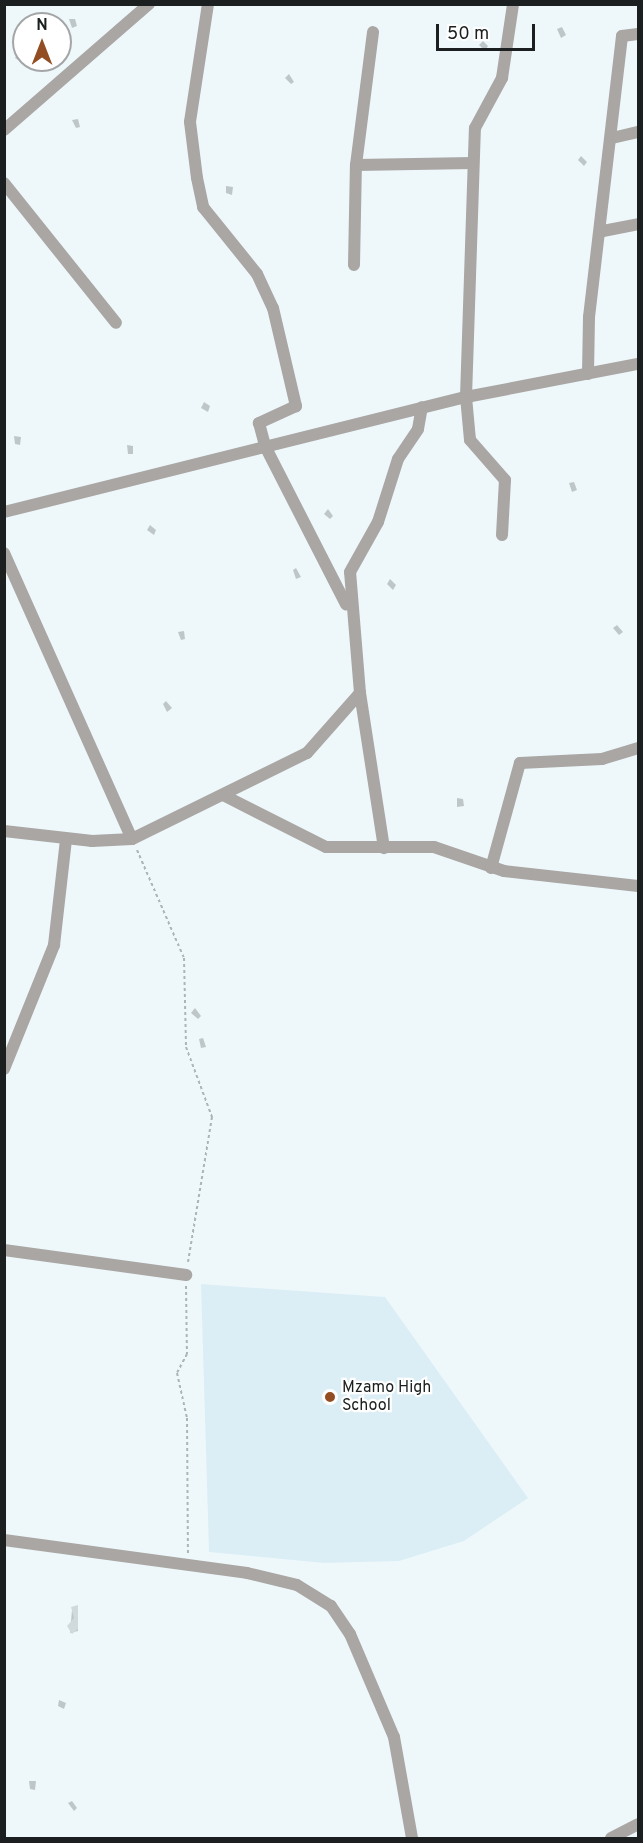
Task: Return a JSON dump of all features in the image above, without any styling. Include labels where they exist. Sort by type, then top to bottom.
[{"type":"street","points":[[4,130],[150,4]]},
{"type":"street","points":[[208,4],[190,122],[196,178],[203,207],[257,274],[273,308],[296,406],[259,423],[265,446],[350,611]]},
{"type":"street","points":[[502,535],[505,480],[470,440],[466,398],[475,128],[502,78],[513,4]]},
{"type":"street","points":[[354,265],[356,165],[373,32]]},
{"type":"street","points":[[588,374],[590,317],[603,231],[622,36],[639,34]]},
{"type":"street","points":[[612,138],[639,132]]},
{"type":"street","points":[[356,165],[473,163]]},
{"type":"street","points":[[4,183],[116,323]]},
{"type":"street","points":[[603,231],[639,224]]},
{"type":"street","points":[[4,512],[422,407],[639,364]]},
{"type":"street","points":[[384,848],[360,693],[350,611],[350,572],[378,522],[398,459],[418,429],[422,407]]},
{"type":"street","points":[[4,553],[132,839]]},
{"type":"street","points":[[4,831],[66,839],[132,839],[307,753],[360,693]]},
{"type":"street","points":[[491,868],[520,763],[602,759],[639,748]]},
{"type":"street","points":[[223,795],[319,846],[441,848],[491,868],[639,886]]},
{"type":"street","points":[[4,1069],[54,945],[66,839]]},
{"type":"street","points":[[4,1250],[186,1275]]},
{"type":"street","points":[[4,1540],[188,1564],[297,1584],[331,1606],[350,1634],[394,1737],[412,1839]]},
{"type":"street","points":[[611,1839],[638,1825]]},
{"type":"path","points":[[132,839],[184,958],[186,1047],[212,1117],[186,1275],[187,1354],[177,1373],[187,1418],[188,1564]]},
{"type":"shaded area","name":"Mzamo High School","points":[[201,1284],[385,1297],[528,1498],[464,1541],[399,1561],[324,1563],[209,1552]]},
{"type":"building","points":[[78,1605],[78,1629],[72,1634],[67,1626],[74,1618],[71,1607]]},
{"type":"place","name":"Mzamo High School","points":[[330,1397]]}]
